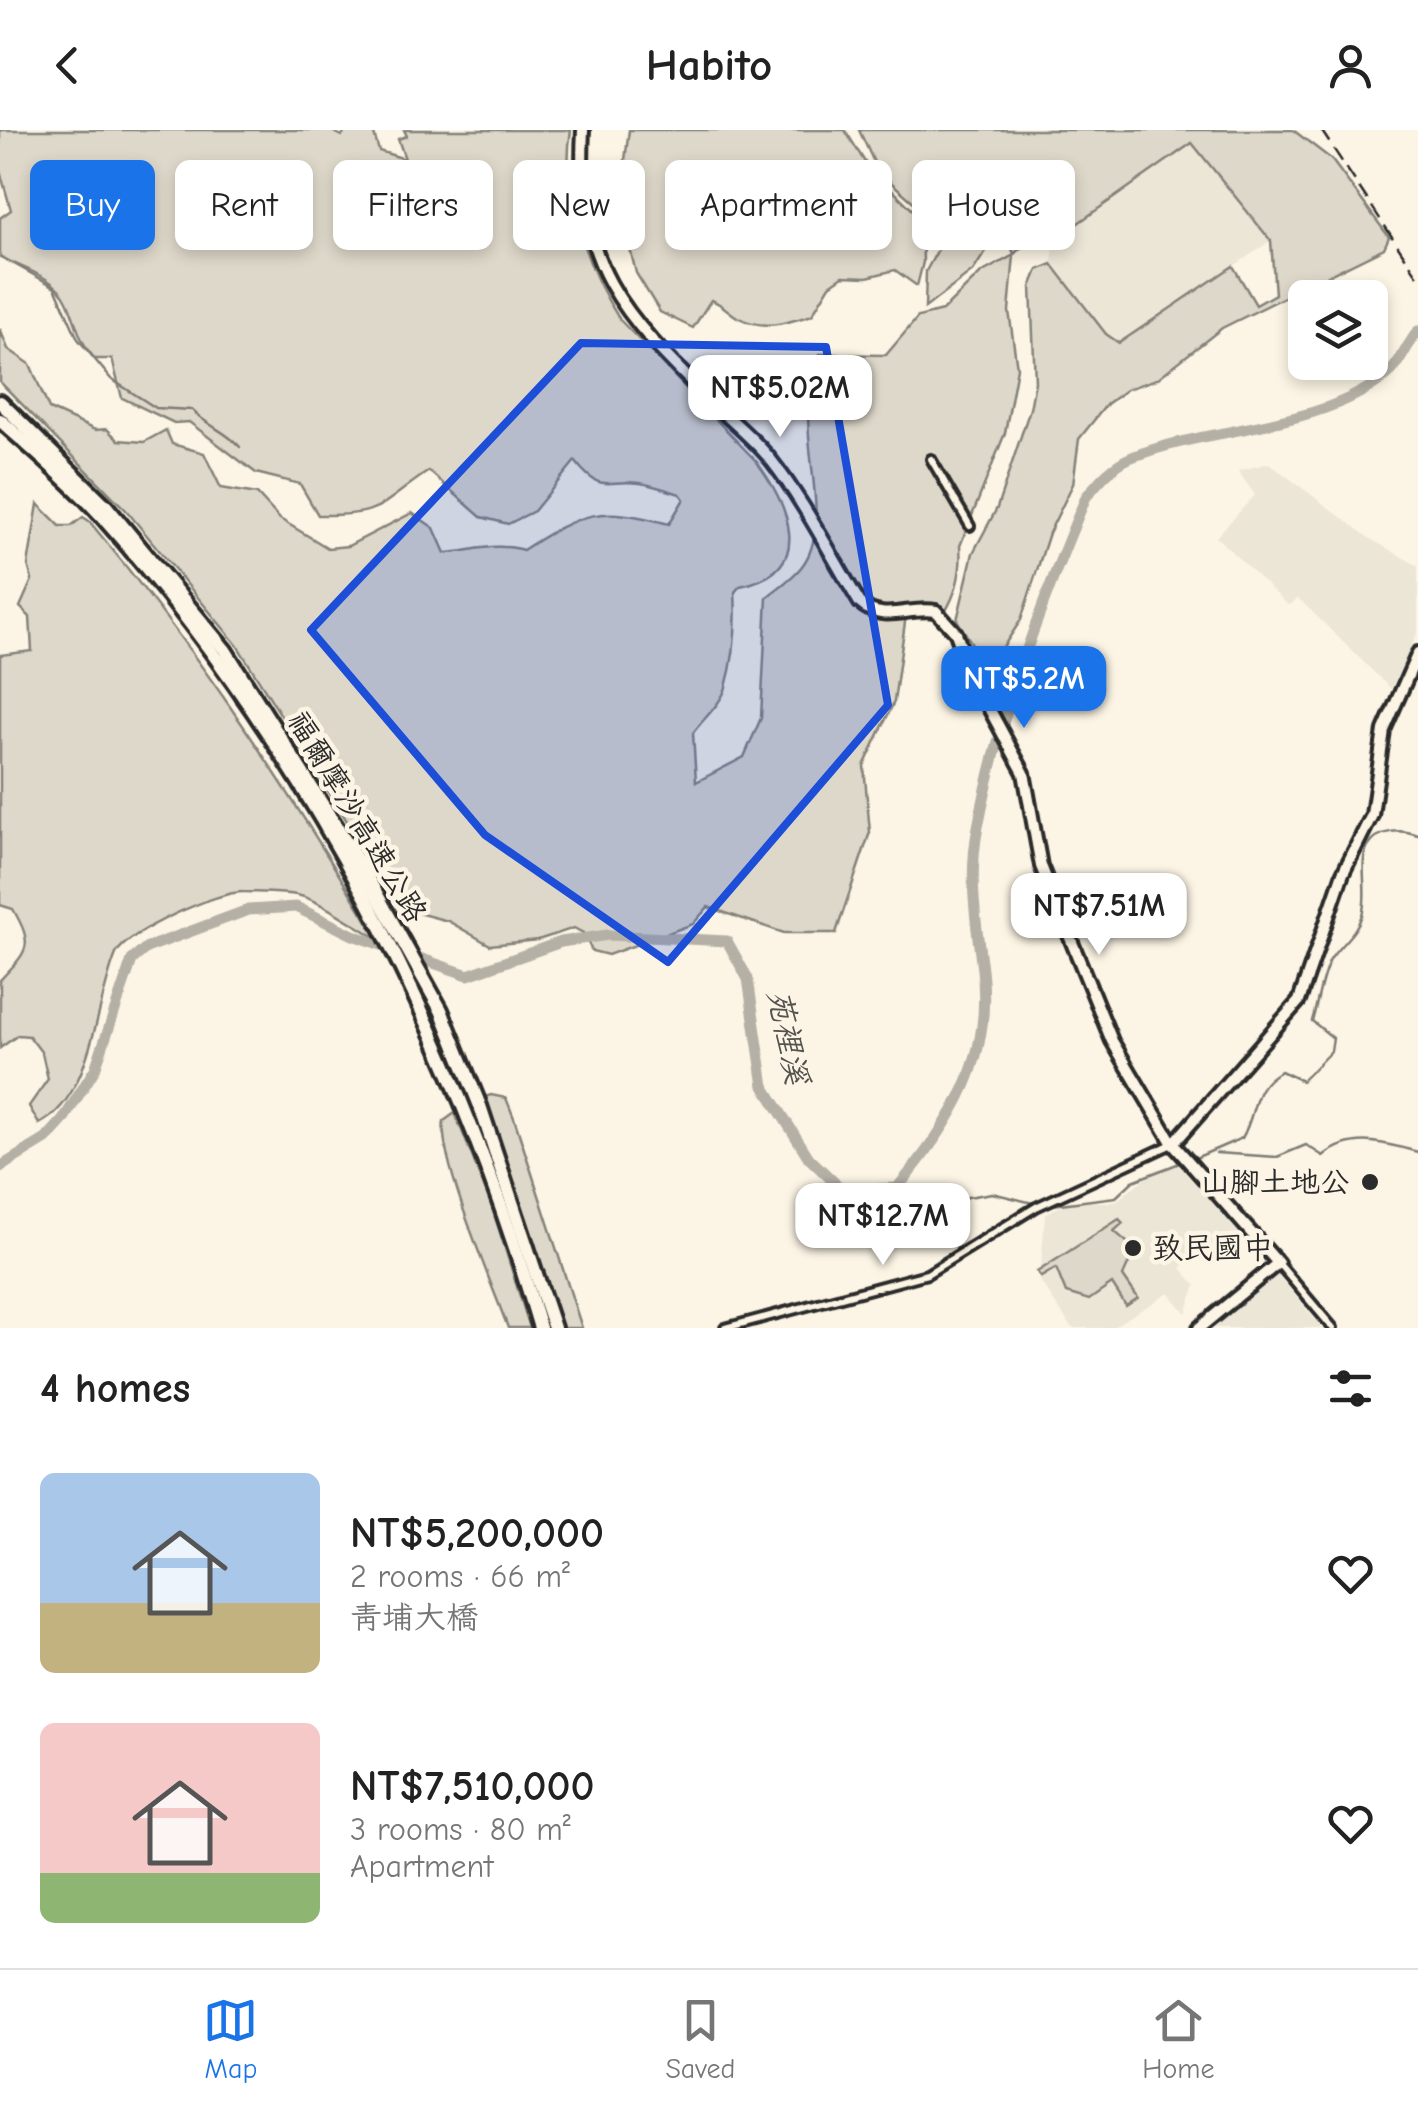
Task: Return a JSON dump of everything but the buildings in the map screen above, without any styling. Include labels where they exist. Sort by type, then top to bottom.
[{"type":"highway","name":"福爾摩沙高速公路","points":[[3,414],[98,512],[153,579],[233,686],[356,869],[474,1110],[554,1328]]},
{"type":"highway","name":"福爾摩沙高速公路","points":[[474,1110],[540,1328]]},
{"type":"main road","points":[[583,130],[581,160],[591,235],[603,273],[626,314],[770,459],[866,609],[886,614],[929,609],[946,620],[1024,773],[1040,866],[1112,1042],[1174,1144],[1278,1263],[1199,1328]]},
{"type":"main road","points":[[1174,1144],[1299,1001],[1343,873],[1372,815],[1384,730],[1418,653]]},
{"type":"street","points":[[930,459],[970,526]]},
{"type":"street","points":[[726,1328],[927,1274],[1040,1204],[1174,1144]]},
{"type":"street","points":[[1278,1263],[1333,1328]]},
{"type":"highlighted area","points":[[581,343],[826,347],[888,705],[668,962],[485,835],[311,630]]},
{"type":"shaded area","points":[[0,130],[330,130],[342,136],[346,130],[377,130],[374,134],[379,151],[405,159],[398,139],[407,136],[404,130],[571,130],[569,160],[513,160],[513,250],[586,250],[620,320],[756,461],[786,517],[787,552],[779,567],[735,592],[735,641],[726,687],[693,733],[696,782],[744,757],[761,718],[767,597],[802,566],[812,546],[816,522],[808,410],[811,381],[820,354],[886,355],[918,317],[942,311],[981,273],[1014,255],[1009,311],[1017,368],[1005,433],[960,546],[958,580],[945,612],[931,606],[912,606],[905,622],[894,702],[864,766],[870,832],[836,933],[784,933],[708,907],[693,924],[608,955],[592,951],[583,933],[574,928],[538,940],[490,945],[448,921],[402,909],[237,645],[126,510],[0,382],[0,329],[8,349],[30,364],[49,409],[95,430],[107,429],[118,440],[144,442],[166,430],[172,444],[204,453],[221,488],[257,494],[280,519],[328,548],[348,546],[412,513],[434,528],[445,553],[494,547],[523,550],[561,527],[592,516],[625,515],[669,524],[684,499],[680,494],[645,484],[599,482],[575,461],[534,511],[508,524],[481,517],[429,471],[380,506],[357,513],[318,515],[300,484],[256,473],[189,422],[174,423],[122,398],[112,359],[95,359],[89,352],[62,293],[38,274],[0,257],[0,218],[11,210],[0,171]]},
{"type":"shaded area","points":[[629,130],[845,130],[864,160],[665,160],[665,250],[892,250],[892,190],[912,209],[912,250],[923,250],[917,286],[895,270],[867,277],[843,276],[830,285],[812,315],[776,324],[749,322],[711,300],[693,328],[660,312],[636,273],[630,250],[645,250],[645,160],[625,160]]},
{"type":"shaded area","points":[[859,130],[1293,130],[1331,159],[1389,237],[1384,248],[1319,280],[1288,280],[1288,295],[1222,328],[1157,379],[1127,389],[1107,404],[1079,439],[1073,484],[1049,533],[1021,620],[987,671],[981,672],[974,647],[957,620],[973,553],[997,508],[1030,409],[1035,382],[1031,287],[1038,270],[1052,264],[1106,334],[1119,343],[1233,266],[1256,305],[1275,294],[1271,241],[1192,143],[1075,225],[1075,160],[912,160],[912,201],[892,183],[892,160],[873,160]]},
{"type":"shaded area","points":[[1193,143],[1271,241],[1118,344],[1052,264],[1053,250],[1075,250],[1075,225]]},
{"type":"shaded area","points":[[938,250],[987,250],[973,271],[925,308],[926,271]]},
{"type":"shaded area","points":[[1269,463],[1369,538],[1418,566],[1418,632],[1391,689],[1298,598],[1289,606],[1216,537],[1255,495],[1238,471]]},
{"type":"shaded area","points":[[38,504],[60,526],[71,526],[83,517],[89,521],[130,571],[242,724],[377,938],[315,901],[278,893],[231,893],[154,924],[116,954],[81,1072],[71,1094],[39,1124],[29,1106],[48,1079],[42,1053],[29,1036],[18,1035],[0,1048],[0,980],[22,954],[26,940],[13,909],[0,905],[0,655],[32,651],[30,617],[20,607],[32,580],[28,565]]},
{"type":"shaded area","points":[[481,1098],[506,1098],[514,1118],[582,1328],[561,1328]]},
{"type":"shaded area","points":[[455,1113],[491,1204],[530,1328],[508,1328],[468,1223],[444,1139],[444,1121]]},
{"type":"shaded area","name":"致民國中","points":[[1179,1166],[1248,1243],[1198,1254],[1181,1268],[1196,1285],[1186,1313],[1169,1293],[1111,1328],[1072,1328],[1040,1281],[1045,1214],[1069,1202],[1115,1202],[1157,1169]]},
{"type":"shaded area","points":[[1119,1219],[1123,1223],[1114,1231],[1135,1249],[1123,1276],[1138,1298],[1126,1306],[1112,1284],[1089,1300],[1066,1293],[1056,1268],[1041,1277],[1037,1272]]},
{"type":"shaded area","points":[[1278,1275],[1322,1328],[1209,1328]]},
{"type":"waterway","points":[[0,256],[55,287],[78,339],[111,379],[156,408],[192,410],[240,447]]},
{"type":"waterway","name":"苑裡溪","points":[[0,1167],[46,1139],[63,1120],[95,1069],[132,960],[146,948],[248,910],[296,907],[353,935],[468,975],[561,942],[608,935],[727,941],[748,979],[764,1086],[809,1158],[838,1186],[867,1197],[877,1189],[897,1188],[951,1114],[974,1061],[984,1002],[973,881],[978,827],[1023,659],[1086,497],[1112,469],[1132,457],[1296,417],[1359,393],[1392,371],[1418,331]]},
{"type":"waterway","points":[[1193,1159],[1242,1138],[1259,1092],[1271,1077],[1281,1071],[1302,1081],[1331,1051],[1333,1038],[1312,1021],[1330,960],[1362,915],[1365,853],[1372,840],[1384,833],[1418,835]]},
{"type":"waterway","points":[[1216,1153],[1277,1157],[1306,1145],[1323,1156],[1357,1142],[1418,1152]]},
{"type":"waterway","points":[[1044,1206],[1116,1197],[1133,1181],[1185,1161]]},
{"type":"waterway","points":[[867,1197],[921,1205],[992,1193],[1037,1204]]},
{"type":"railway","points":[[1321,130],[1418,276]]},
{"type":"place","name":"山腳土地公","points":[[1370,1182]]},
{"type":"place","name":"致民國中","points":[[1133,1248]]}]
